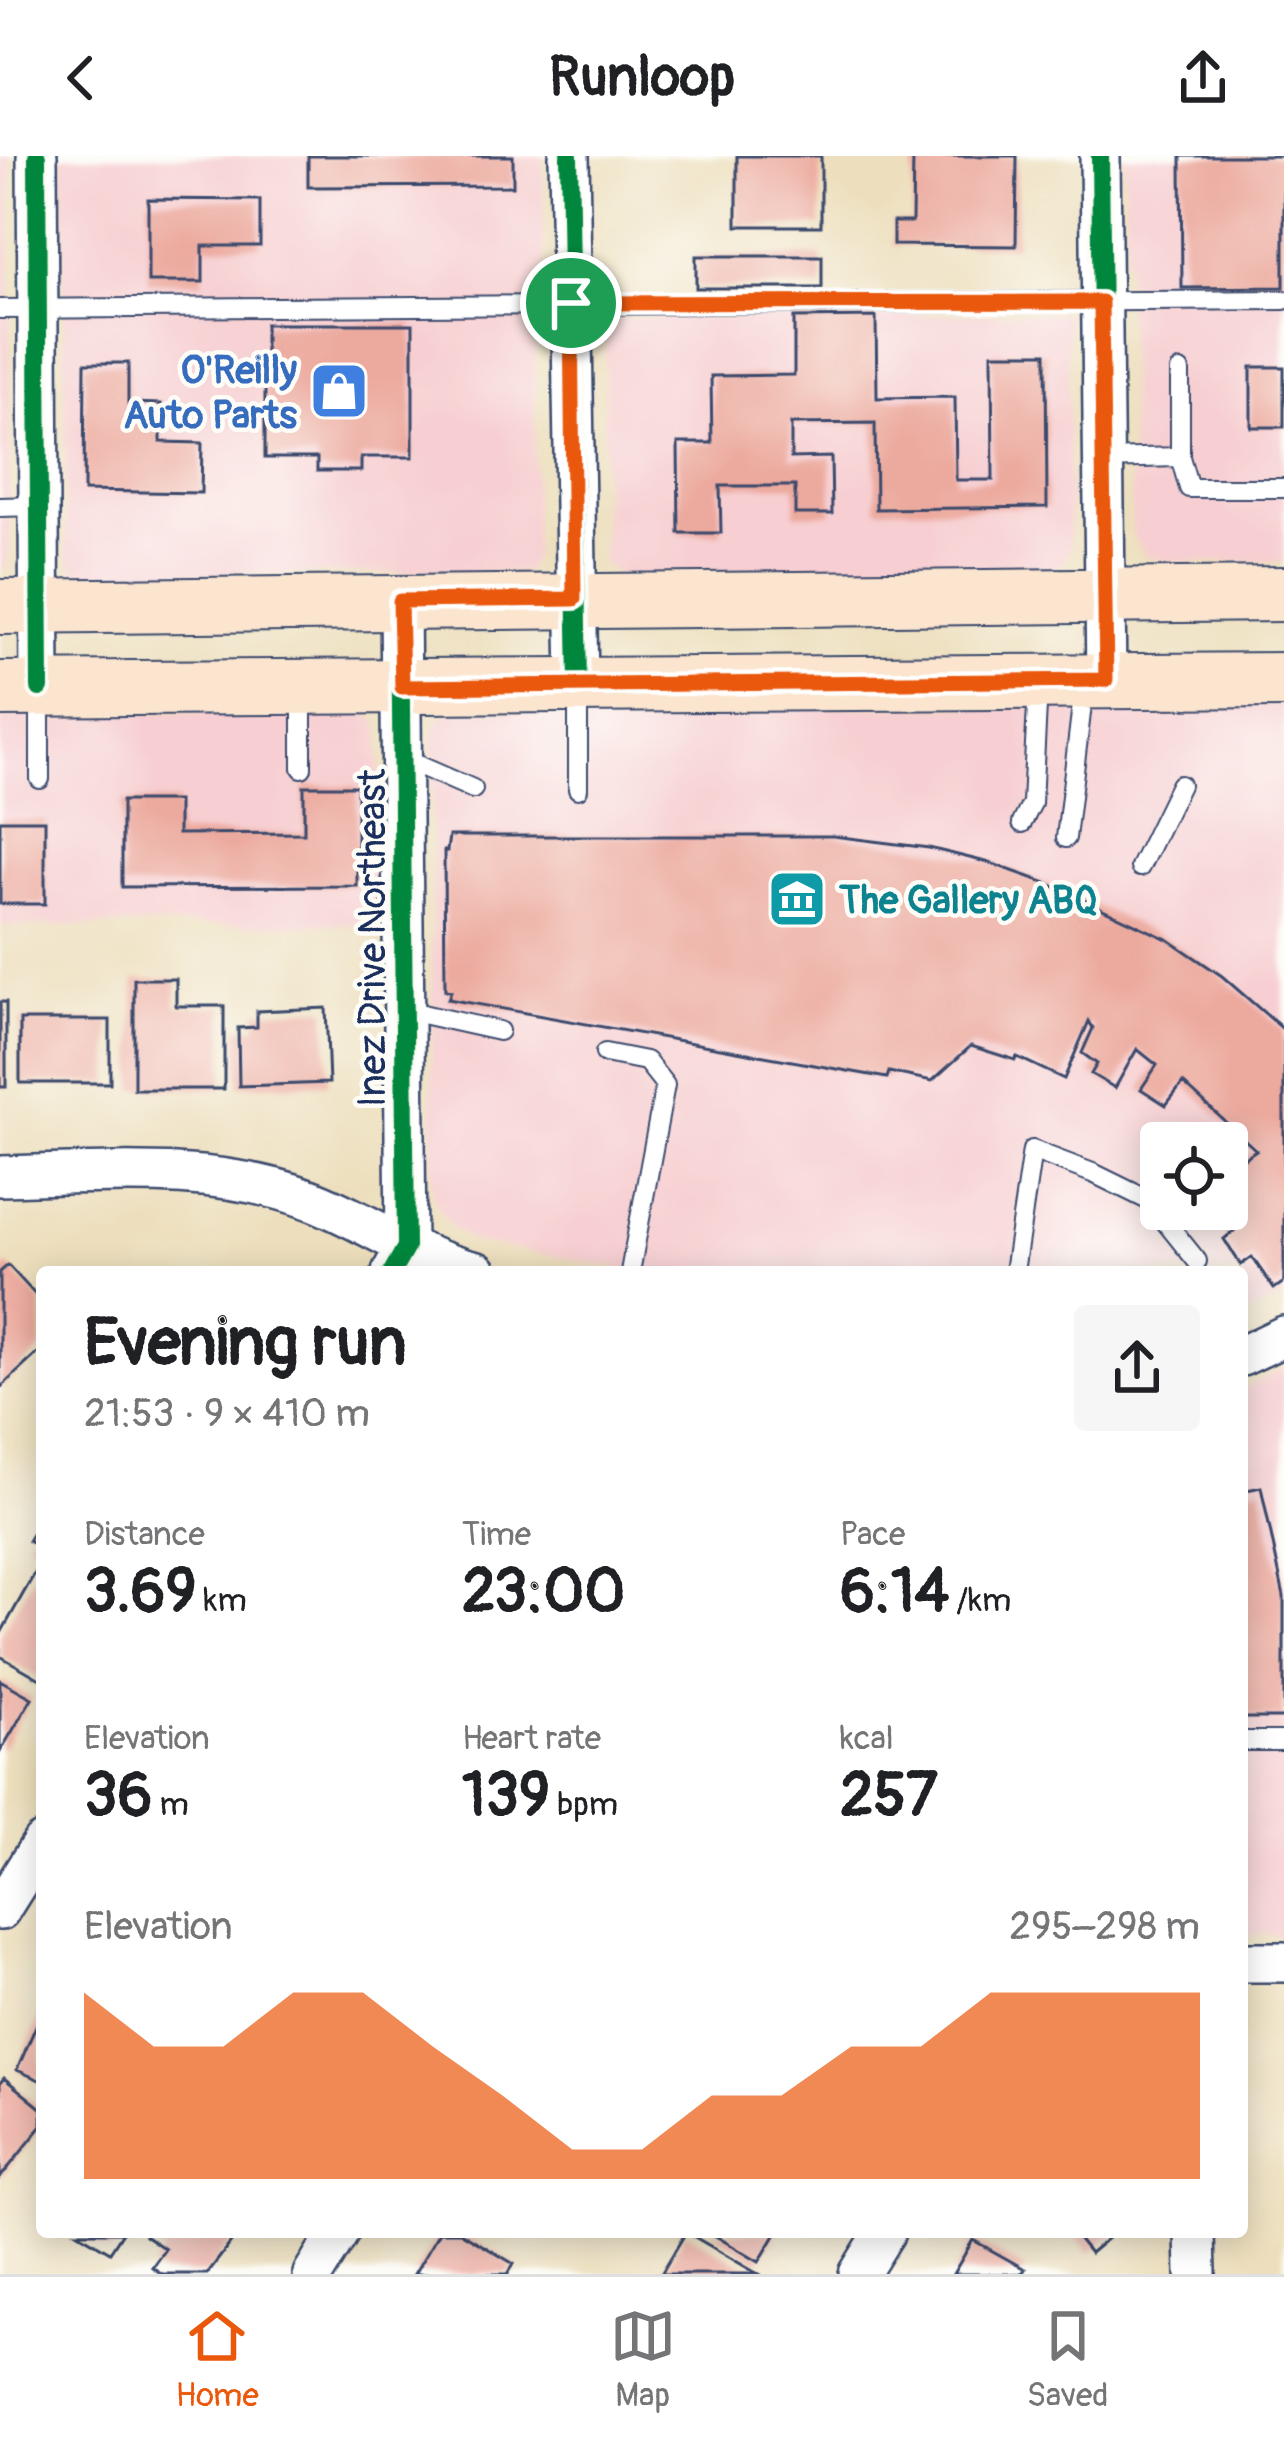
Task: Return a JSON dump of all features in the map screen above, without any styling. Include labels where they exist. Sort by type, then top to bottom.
[{"type":"main road","points":[[19,606],[1284,594]]},
{"type":"main road","points":[[20,689],[1284,680]]},
{"type":"street","points":[[20,689],[19,309],[37,156]]},
{"type":"street","points":[[569,156],[578,685]]},
{"type":"street","points":[[1076,680],[1102,597],[1100,156]]},
{"type":"street","name":"Inez Drive Northeast","points":[[399,1260],[404,1010],[400,601]]},
{"type":"street","points":[[0,1176],[176,1173],[243,1181],[311,1199],[399,1260],[448,1266]]},
{"type":"street","points":[[1248,1353],[1284,1336]]},
{"type":"street","points":[[0,1910],[36,1853]]},
{"type":"street","points":[[1248,1962],[1284,1962]]},
{"type":"street","points":[[313,2274],[335,2238]]},
{"type":"street","points":[[859,2274],[881,2238]]},
{"type":"street","points":[[1195,2238],[1196,2274]]},
{"type":"lane","points":[[19,309],[1284,300]]},
{"type":"lane","points":[[1180,371],[1180,458],[1189,488],[1284,488]]},
{"type":"lane","points":[[1102,459],[1180,458]]},
{"type":"lane","points":[[1022,823],[1076,680]]},
{"type":"lane","points":[[1066,838],[1076,680]]},
{"type":"lane","points":[[578,685],[578,789]]},
{"type":"lane","points":[[302,687],[302,768]]},
{"type":"lane","points":[[20,689],[40,779]]},
{"type":"lane","points":[[402,758],[472,789]]},
{"type":"lane","points":[[1140,867],[1180,785]]},
{"type":"lane","points":[[404,1010],[499,1031]]},
{"type":"lane","points":[[605,1053],[646,1061],[665,1084],[631,1266]]},
{"type":"lane","points":[[1014,1266],[1032,1150],[1148,1199],[1197,1261]]},
{"type":"lane","points":[[1248,1741],[1284,1741]]},
{"type":"shaded area","points":[[0,156],[11,156],[9,557],[0,571]]},
{"type":"shaded area","points":[[62,156],[543,156],[544,289],[535,327],[534,556],[525,572],[87,575],[73,570],[66,555]]},
{"type":"shaded area","points":[[1124,156],[1284,156],[1284,562],[1165,562],[1145,555],[1132,534]]},
{"type":"shaded area","points":[[1067,313],[1070,550],[1058,568],[619,575],[602,562],[606,318]]},
{"type":"shaded area","points":[[1284,704],[1284,1298],[1248,1314],[1248,1266],[608,1266],[473,1242],[452,1228],[432,1191],[432,735],[439,719],[454,710]]},
{"type":"shaded area","points":[[355,711],[374,718],[380,729],[379,924],[0,926],[0,713]]},
{"type":"shaded area","points":[[1284,1368],[1284,1935],[1248,1935],[1248,1386]]},
{"type":"building","points":[[308,156],[513,156],[513,186],[308,187]]},
{"type":"building","points":[[737,156],[821,156],[821,226],[737,226]]},
{"type":"building","points":[[913,156],[1017,156],[1016,246],[893,245],[893,222],[912,222]]},
{"type":"building","points":[[1181,156],[1284,156],[1284,287],[1182,288]]},
{"type":"building","points":[[148,199],[260,200],[260,246],[203,246],[203,282],[148,282]]},
{"type":"building","points":[[696,256],[822,256],[822,288],[696,288]]},
{"type":"building","points":[[876,317],[877,398],[955,397],[956,480],[993,480],[992,353],[1046,353],[1047,507],[876,509],[875,423],[791,424],[791,458],[831,457],[832,514],[795,514],[795,486],[720,486],[721,533],[679,533],[678,443],[712,443],[711,376],[794,375],[794,318]]},
{"type":"building","name":"O'Reilly Auto Parts","points":[[265,324],[413,324],[413,457],[361,457],[361,471],[317,471],[317,458],[265,458]]},
{"type":"building","points":[[85,363],[128,363],[128,403],[161,404],[161,442],[202,443],[201,493],[84,491]]},
{"type":"building","points":[[1251,367],[1284,367],[1284,427],[1251,427]]},
{"type":"building","points":[[304,786],[357,786],[357,886],[122,887],[122,801],[178,801],[178,834],[304,833]]},
{"type":"building","points":[[0,820],[45,820],[45,904],[0,904]]},
{"type":"building","points":[[449,836],[833,836],[929,848],[990,863],[1049,884],[1169,940],[1222,976],[1284,1030],[1284,1282],[1274,1289],[1252,1257],[1241,1265],[1224,1239],[1233,1230],[1248,1230],[1248,1156],[1256,1150],[1248,1143],[1248,1122],[1225,1122],[1183,1083],[1166,1105],[1141,1089],[1157,1065],[1137,1049],[1115,1088],[1091,1074],[1097,1064],[1082,1053],[1093,1028],[1089,1021],[1064,1079],[1017,1057],[971,1046],[932,1081],[889,1072],[887,1078],[448,999]]},
{"type":"building","points":[[134,979],[176,979],[176,1006],[224,1006],[224,1089],[134,1089]]},
{"type":"building","points":[[0,1002],[6,1002],[6,1087],[0,1087]]},
{"type":"building","points":[[326,1008],[329,1083],[239,1086],[238,1028],[257,1027],[257,1011]]},
{"type":"building","points":[[20,1020],[110,1020],[110,1083],[20,1083]]},
{"type":"building","points":[[8,1265],[36,1295],[36,1355],[0,1388],[0,1272]]},
{"type":"building","points":[[1261,1487],[1284,1597],[1284,1718],[1248,1718],[1248,1490]]},
{"type":"building","points":[[36,1571],[36,1677],[0,1656],[0,1635]]},
{"type":"building","points":[[0,1680],[32,1698],[0,1752]]},
{"type":"building","points":[[36,2026],[36,2078],[17,2070]]},
{"type":"building","points":[[4,2078],[36,2104],[36,2133],[0,2178],[0,2083]]},
{"type":"building","points":[[87,2238],[119,2238],[110,2252]]},
{"type":"building","points":[[149,2238],[234,2238],[207,2274],[162,2274],[152,2267],[165,2249]]},
{"type":"building","points":[[435,2238],[470,2238],[514,2264],[508,2274],[414,2274]]},
{"type":"building","points":[[682,2238],[696,2238],[758,2274],[661,2274]]},
{"type":"building","points":[[719,2238],[773,2238],[759,2262]]},
{"type":"building","points":[[1078,2238],[1108,2238],[1090,2253]]},
{"type":"building","points":[[973,2240],[1025,2269],[1022,2274],[953,2274]]},
{"type":"cycle path","points":[[37,156],[40,688]]},
{"type":"cycle path","points":[[569,156],[578,685]]},
{"type":"cycle path","points":[[1100,156],[1106,680]]},
{"type":"cycle path","points":[[395,1266],[406,1247],[400,601]]},
{"type":"place","name":"O'Reilly Auto Parts","points":[[339,391]]},
{"type":"place","name":"The Gallery ABQ","points":[[797,899]]},
{"type":"route","points":[[1101,302],[1106,680],[402,687],[400,601],[574,599],[571,303],[1101,302]]}]
